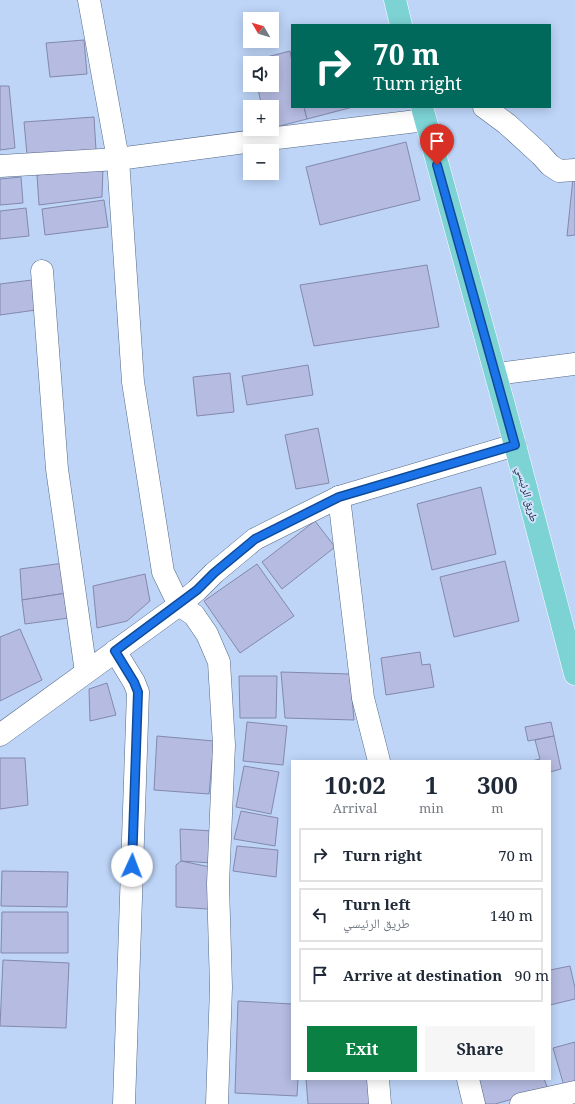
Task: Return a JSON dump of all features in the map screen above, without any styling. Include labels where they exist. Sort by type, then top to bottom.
[{"type":"main road","points":[[395,0],[402,24]]},
{"type":"main road","name":"طريق الرئيسي","points":[[423,113],[496,374],[575,674]]},
{"type":"street","points":[[89,0],[118,159],[133,382],[163,572],[179,605],[194,615],[207,634],[219,662],[220,670],[224,745],[218,884],[221,987],[217,1104]]},
{"type":"street","points":[[485,108],[507,124],[559,171],[575,170]]},
{"type":"street","points":[[0,166],[118,159],[269,139],[423,113]]},
{"type":"street","points":[[42,271],[57,469],[86,672]]},
{"type":"street","points":[[496,374],[575,364]]},
{"type":"street","points":[[0,735],[179,605],[214,573],[255,539],[339,497],[515,445]]},
{"type":"street","points":[[339,497],[363,698],[379,760]]},
{"type":"street","points":[[115,651],[134,682],[138,692],[124,1104]]},
{"type":"street","points":[[378,1080],[380,1104]]},
{"type":"street","points":[[468,1080],[474,1104]]},
{"type":"street","points":[[522,1104],[570,1096]]},
{"type":"building","points":[[84,40],[87,74],[50,77],[46,43]]},
{"type":"building","points":[[290,51],[291,108],[304,108],[307,119],[279,126],[279,100],[260,100],[259,92],[279,92],[279,56],[270,56]]},
{"type":"building","points":[[0,86],[9,86],[15,148],[0,150]]},
{"type":"building","points":[[304,108],[349,108],[307,119]]},
{"type":"building","points":[[94,117],[96,150],[27,155],[24,122]]},
{"type":"building","points":[[406,142],[420,200],[320,225],[306,167]]},
{"type":"building","points":[[103,168],[102,197],[39,205],[37,175]]},
{"type":"building","points":[[21,177],[23,203],[0,205],[0,179]]},
{"type":"building","points":[[573,178],[575,178],[575,235],[567,236]]},
{"type":"building","points":[[104,200],[108,227],[45,235],[42,209]]},
{"type":"building","points":[[26,208],[29,236],[0,239],[0,211]]},
{"type":"building","points":[[427,265],[439,327],[314,346],[300,285]]},
{"type":"building","points":[[32,280],[36,310],[0,315],[0,284]]},
{"type":"building","points":[[308,365],[313,395],[247,405],[242,376]]},
{"type":"building","points":[[230,373],[234,412],[197,416],[193,377]]},
{"type":"building","points":[[318,428],[329,483],[296,489],[285,435]]},
{"type":"building","points":[[481,487],[496,554],[432,570],[417,504]]},
{"type":"building","points":[[315,521],[335,547],[282,589],[262,562]]},
{"type":"building","points":[[505,561],[519,621],[454,637],[440,577]]},
{"type":"building","points":[[64,563],[67,593],[22,600],[20,569]]},
{"type":"building","points":[[257,564],[294,616],[240,653],[204,601]]},
{"type":"building","points":[[145,574],[150,601],[127,621],[97,628],[93,586]]},
{"type":"building","points":[[67,593],[69,618],[25,624],[22,600]]},
{"type":"building","points":[[20,629],[42,680],[0,701],[0,637]]},
{"type":"building","points":[[420,652],[422,665],[430,664],[434,687],[386,695],[381,658]]},
{"type":"building","points":[[281,672],[350,674],[354,720],[285,718]]},
{"type":"building","points":[[239,676],[277,676],[276,718],[240,718]]},
{"type":"building","points":[[107,683],[116,715],[90,721],[89,689]]},
{"type":"building","points":[[247,722],[287,726],[283,765],[243,761]]},
{"type":"building","points":[[551,722],[554,736],[528,741],[525,727]]},
{"type":"building","points":[[157,736],[214,741],[209,794],[154,790]]},
{"type":"building","points":[[554,736],[561,769],[551,772],[551,760],[536,760],[540,759],[535,740]]},
{"type":"building","points":[[0,758],[25,758],[28,805],[0,809]]},
{"type":"building","points":[[244,766],[279,772],[271,814],[236,807]]},
{"type":"building","points":[[241,811],[278,818],[275,846],[234,839]]},
{"type":"building","points":[[180,829],[213,831],[212,863],[181,861]]},
{"type":"building","points":[[237,846],[278,850],[276,877],[233,871]]},
{"type":"building","points":[[181,861],[210,867],[208,909],[176,907],[176,865]]},
{"type":"building","points":[[2,871],[68,872],[67,907],[1,906]]},
{"type":"building","points":[[2,912],[68,912],[68,953],[1,953]]},
{"type":"building","points":[[3,960],[69,963],[66,1028],[0,1026]]},
{"type":"building","points":[[570,966],[575,988],[575,999],[551,1005],[551,970]]},
{"type":"building","points":[[238,1001],[291,1004],[291,1080],[298,1080],[297,1096],[235,1093]]},
{"type":"building","points":[[575,1042],[575,1083],[564,1086],[553,1048]]},
{"type":"building","points":[[306,1080],[373,1080],[374,1104],[308,1104]]},
{"type":"building","points":[[475,1080],[544,1080],[548,1089],[495,1104],[482,1104]]},
{"type":"route","points":[[132,866],[138,692],[134,682],[115,651],[179,605],[214,573],[255,539],[339,497],[515,445],[437,165]]}]
